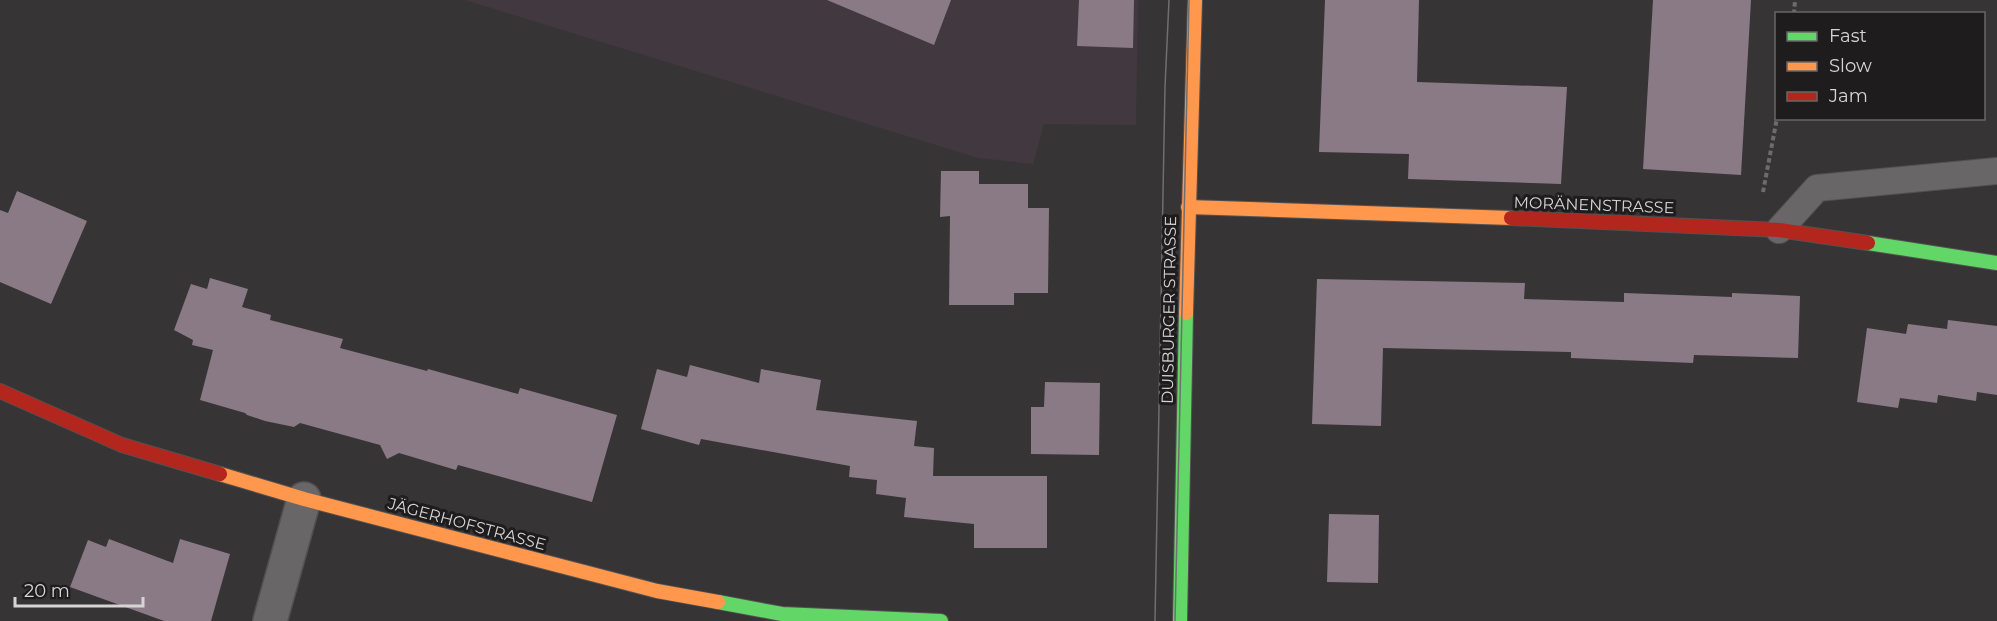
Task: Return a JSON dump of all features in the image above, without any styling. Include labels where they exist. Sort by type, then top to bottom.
[{"type":"street","name":"DUISBURGER STRASSE","points":[[1179,621],[1195,0]]},
{"type":"street","name":"MORÄNENSTRASSE","points":[[1188,207],[1612,221],[1767,229],[1997,263]]},
{"type":"street","name":"JÄGERHOFSTRASSE","points":[[0,391],[122,445],[304,499],[657,591],[782,614],[941,621]]},
{"type":"street","points":[[270,621],[304,499]]},
{"type":"lane","points":[[1767,229],[1817,188],[1997,171]]},
{"type":"path","points":[[1767,229],[1777,120]]},
{"type":"shaded area","points":[[465,0],[1138,0],[1136,125],[1044,124],[1033,164],[978,158]]},
{"type":"building","points":[[827,0],[951,0],[934,45]]},
{"type":"building","points":[[1079,0],[1134,0],[1133,48],[1077,46]]},
{"type":"building","points":[[1325,0],[1419,0],[1417,82],[1567,87],[1561,184],[1408,179],[1409,154],[1319,152]]},
{"type":"building","points":[[1653,0],[1751,0],[1741,175],[1643,169]]},
{"type":"building","points":[[941,171],[979,171],[979,184],[1028,184],[1028,208],[1049,208],[1048,293],[1014,293],[1014,305],[949,305],[950,216],[940,217]]},
{"type":"building","points":[[17,191],[87,221],[51,304],[0,282],[0,210],[8,213]]},
{"type":"building","points":[[210,278],[248,289],[242,307],[271,315],[270,320],[343,339],[340,348],[518,394],[520,388],[617,415],[592,502],[458,465],[456,470],[399,453],[387,459],[380,445],[300,423],[294,427],[265,421],[200,400],[213,350],[192,345],[193,340],[174,330],[191,284],[207,289]]},
{"type":"building","points":[[1317,279],[1525,283],[1524,299],[1624,302],[1624,293],[1732,297],[1732,293],[1800,296],[1798,358],[1694,355],[1693,363],[1571,358],[1571,352],[1383,348],[1381,426],[1312,424]]},
{"type":"building","points":[[1948,320],[1997,326],[1997,395],[1977,392],[1976,401],[1938,395],[1937,403],[1900,398],[1898,408],[1857,402],[1867,328],[1906,334],[1908,324],[1947,329]]},
{"type":"building","points":[[690,365],[759,383],[761,369],[821,380],[816,410],[917,421],[914,446],[934,448],[933,476],[1047,476],[1047,548],[974,548],[974,524],[904,517],[906,498],[876,494],[877,480],[849,477],[850,466],[701,439],[699,445],[641,429],[657,369],[687,377]]},
{"type":"building","points":[[1045,382],[1100,383],[1099,455],[1031,454],[1031,407],[1044,407]]},
{"type":"building","points":[[1329,514],[1379,515],[1378,583],[1327,582]]},
{"type":"building","points":[[109,539],[173,563],[180,539],[230,554],[211,621],[164,621],[70,587],[88,540],[106,547]]},
{"type":"tram line","points":[[1155,621],[1165,87],[1169,0]]},
{"type":"tram line","points":[[1175,621],[1189,0]]},
{"type":"traffic: fast","points":[[1868,243],[1997,263]]},
{"type":"traffic: fast","points":[[1180,621],[1186,313]]},
{"type":"traffic: fast","points":[[718,602],[782,614],[941,621]]},
{"type":"traffic: slow","points":[[1186,313],[1195,0]]},
{"type":"traffic: slow","points":[[1188,207],[1511,218]]},
{"type":"traffic: slow","points":[[220,474],[304,499],[657,591],[718,602]]},
{"type":"traffic: jam","points":[[1511,218],[1779,230],[1868,243]]},
{"type":"traffic: jam","points":[[0,391],[122,445],[220,474]]}]
